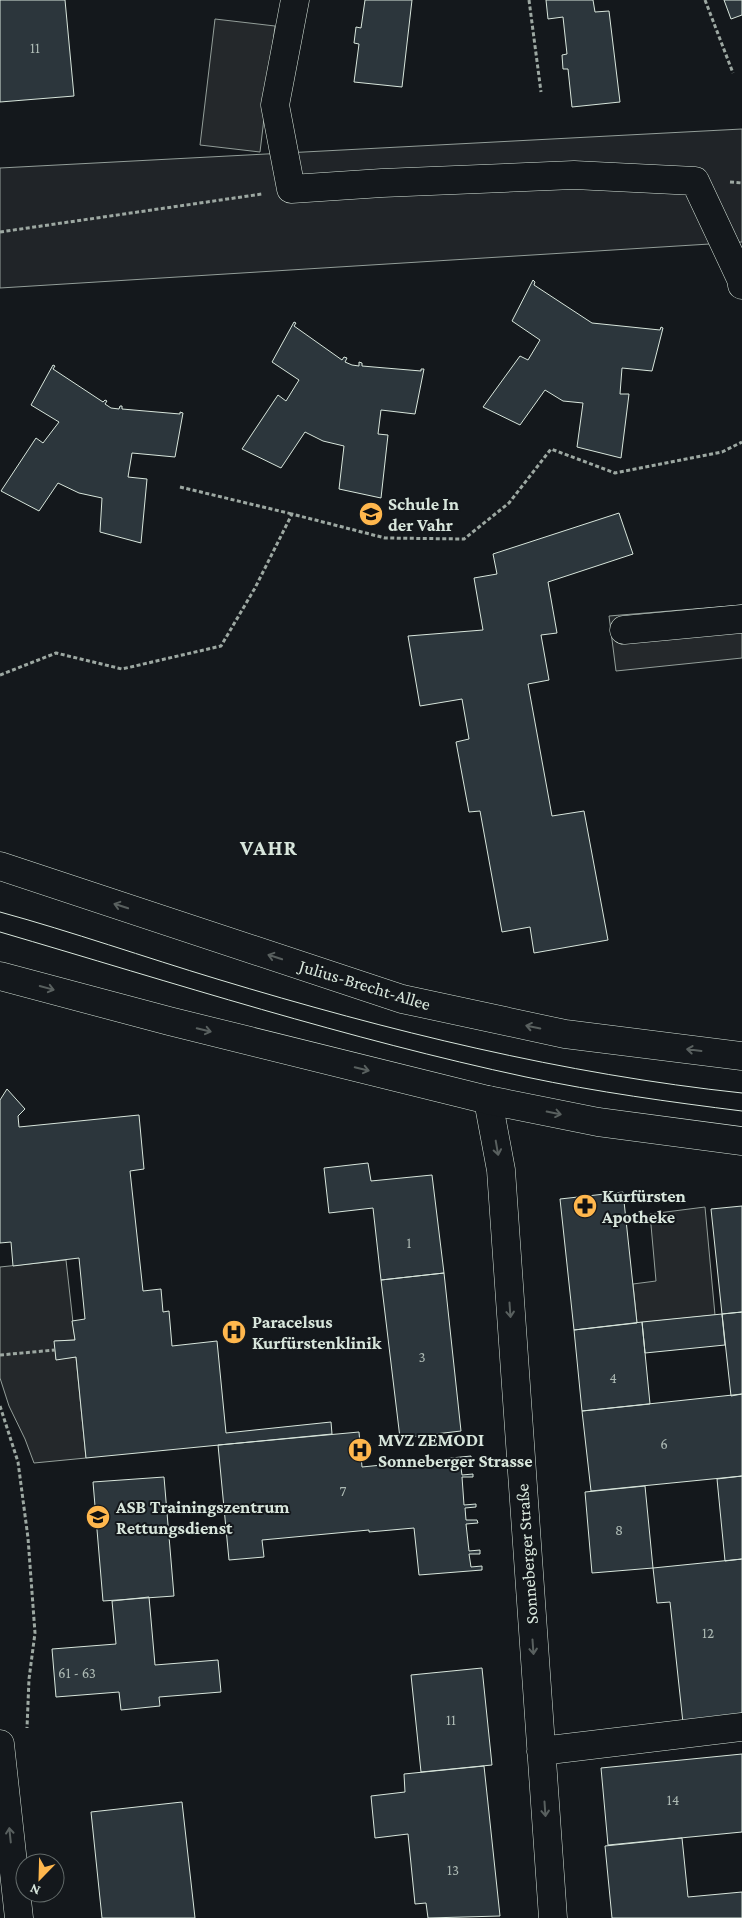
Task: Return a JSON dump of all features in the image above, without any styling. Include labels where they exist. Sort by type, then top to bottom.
[{"type":"main road","points":[[295,0],[276,105],[291,189],[574,175],[696,181],[741,279],[742,285]]},
{"type":"main road","points":[[624,630],[742,619]]},
{"type":"main road","name":"Julius-Brecht-Allee","points":[[0,866],[402,1000],[566,1034],[742,1056]]},
{"type":"main road","points":[[0,976],[178,1023],[488,1100],[598,1122],[742,1141]]},
{"type":"main road","name":"Sonneberger Straße","points":[[488,1100],[500,1170],[553,1918]]},
{"type":"main road","points":[[541,1751],[742,1727]]},
{"type":"main road","points":[[0,1744],[19,1918]]},
{"type":"path","points":[[529,0],[541,92]]},
{"type":"path","points":[[705,0],[733,73]]},
{"type":"path","points":[[0,232],[291,189]]},
{"type":"path","points":[[180,487],[385,538],[464,539],[509,503],[550,449],[615,472],[722,452],[742,442]]},
{"type":"path","points":[[0,675],[56,652],[122,669],[221,646],[255,588],[292,514]]},
{"type":"path","points":[[0,1355],[55,1350]]},
{"type":"path","points":[[0,1406],[18,1462],[28,1538],[35,1633],[29,1679],[28,1736]]},
{"type":"shaded area","points":[[215,19],[275,26],[260,152],[200,145]]},
{"type":"shaded area","points":[[742,129],[742,242],[0,288],[0,168]]},
{"type":"shaded area","points":[[742,605],[742,658],[616,671],[609,616]]},
{"type":"shaded area","points":[[705,1207],[715,1315],[637,1323],[633,1284],[656,1281],[650,1214]]},
{"type":"shaded area","points":[[66,1260],[75,1340],[55,1341],[56,1359],[76,1357],[86,1458],[34,1463],[9,1406],[0,1378],[0,1267]]},
{"type":"building","points":[[0,0],[65,0],[74,96],[0,102]]},
{"type":"building","points":[[365,0],[412,0],[402,87],[354,82],[359,44],[354,43],[356,27],[361,28]]},
{"type":"building","points":[[546,0],[593,0],[595,12],[609,11],[620,102],[572,107],[568,69],[563,69],[562,55],[567,54],[563,17],[548,19]]},
{"type":"building","points":[[724,0],[742,0],[742,15],[731,19]]},
{"type":"building","points":[[533,280],[535,282],[534,285],[592,323],[660,330],[661,327],[663,328],[652,371],[622,368],[620,394],[629,394],[621,458],[577,447],[583,403],[563,401],[545,390],[520,425],[483,407],[520,356],[528,360],[540,340],[512,321]]},
{"type":"building","points":[[294,322],[296,323],[294,326],[342,360],[344,357],[347,358],[345,362],[352,365],[359,366],[359,362],[362,363],[362,366],[421,371],[421,369],[424,369],[415,414],[381,410],[378,434],[388,435],[381,498],[339,489],[344,446],[323,441],[305,432],[281,468],[242,449],[278,395],[286,401],[299,380],[272,362]]},
{"type":"building","points":[[53,365],[55,366],[53,369],[103,402],[107,401],[105,404],[111,408],[119,409],[122,406],[122,409],[183,413],[175,457],[132,453],[128,477],[147,479],[141,543],[100,532],[102,498],[79,493],[58,483],[39,511],[1,491],[36,438],[43,443],[59,422],[31,405]]},
{"type":"building","points":[[619,513],[633,554],[548,582],[557,633],[541,635],[549,680],[528,684],[552,816],[584,811],[608,940],[534,953],[530,927],[502,932],[480,811],[469,812],[456,742],[469,739],[462,699],[420,706],[408,636],[483,630],[474,578],[497,574],[493,554]]},
{"type":"building","points":[[7,1089],[25,1109],[18,1116],[19,1127],[139,1115],[144,1169],[130,1171],[143,1291],[161,1289],[163,1312],[169,1311],[172,1346],[217,1341],[226,1433],[331,1422],[332,1434],[86,1458],[76,1357],[56,1360],[54,1341],[75,1340],[72,1321],[85,1319],[79,1258],[13,1266],[11,1242],[0,1243],[0,1100]]},
{"type":"building","points":[[368,1163],[371,1181],[432,1175],[444,1273],[381,1280],[373,1208],[329,1213],[324,1168]]},
{"type":"building","points":[[623,1192],[637,1323],[574,1330],[560,1199]]},
{"type":"building","points":[[742,1206],[742,1312],[722,1314],[711,1209]]},
{"type":"building","points":[[444,1273],[461,1431],[400,1438],[381,1280]]},
{"type":"building","points":[[742,1312],[742,1394],[731,1396],[722,1314]]},
{"type":"building","points":[[722,1314],[725,1345],[645,1353],[642,1322]]},
{"type":"building","points":[[642,1322],[650,1404],[582,1411],[574,1330]]},
{"type":"building","points":[[742,1394],[742,1476],[591,1491],[582,1411]]},
{"type":"building","points":[[359,1432],[362,1467],[471,1456],[471,1460],[460,1461],[462,1475],[473,1474],[473,1477],[462,1477],[464,1505],[476,1504],[476,1507],[465,1508],[466,1520],[477,1520],[478,1523],[466,1524],[469,1551],[480,1550],[480,1554],[469,1554],[471,1567],[482,1566],[482,1570],[419,1575],[414,1528],[369,1532],[369,1530],[262,1540],[264,1557],[229,1560],[218,1445]]},
{"type":"building","points":[[742,1476],[742,1559],[725,1561],[717,1479]]},
{"type":"building","points":[[164,1477],[174,1596],[103,1601],[93,1482]]},
{"type":"building","points":[[645,1486],[653,1568],[592,1573],[585,1492]]},
{"type":"building","points":[[742,1559],[742,1718],[683,1723],[670,1602],[657,1603],[653,1568]]},
{"type":"building","points":[[149,1597],[155,1665],[218,1660],[221,1692],[159,1697],[160,1706],[121,1710],[119,1692],[56,1697],[52,1649],[116,1644],[112,1601]]},
{"type":"building","points":[[482,1668],[492,1765],[421,1772],[411,1675]]},
{"type":"building","points":[[742,1754],[742,1832],[608,1845],[601,1768]]},
{"type":"building","points":[[484,1766],[500,1916],[428,1918],[426,1903],[415,1904],[408,1834],[375,1838],[371,1796],[405,1792],[404,1774]]},
{"type":"building","points":[[182,1802],[195,1918],[102,1918],[91,1812]]},
{"type":"building","points":[[682,1838],[688,1897],[742,1892],[742,1918],[612,1918],[605,1846]]},
{"type":"tram line","points":[[0,912],[190,971],[412,1033],[543,1062],[675,1085],[742,1093]]},
{"type":"tram line","points":[[0,932],[327,1028],[459,1062],[580,1087],[742,1111]]},
{"type":"place","name":"Schule In der Vahr","points":[[371,514]]},
{"type":"place","name":"Kurfürsten Apotheke","points":[[585,1206]]},
{"type":"place","name":"Paracelsus Kurfürstenklinik","points":[[234,1332]]},
{"type":"place","name":"MVZ ZEMODI Sonneberger Strasse","points":[[360,1450]]},
{"type":"place","name":"ASB Trainingszentrum Rettungsdienst","points":[[98,1517]]},
{"type":"district","name":"VAHR","points":[[269,847]]}]
